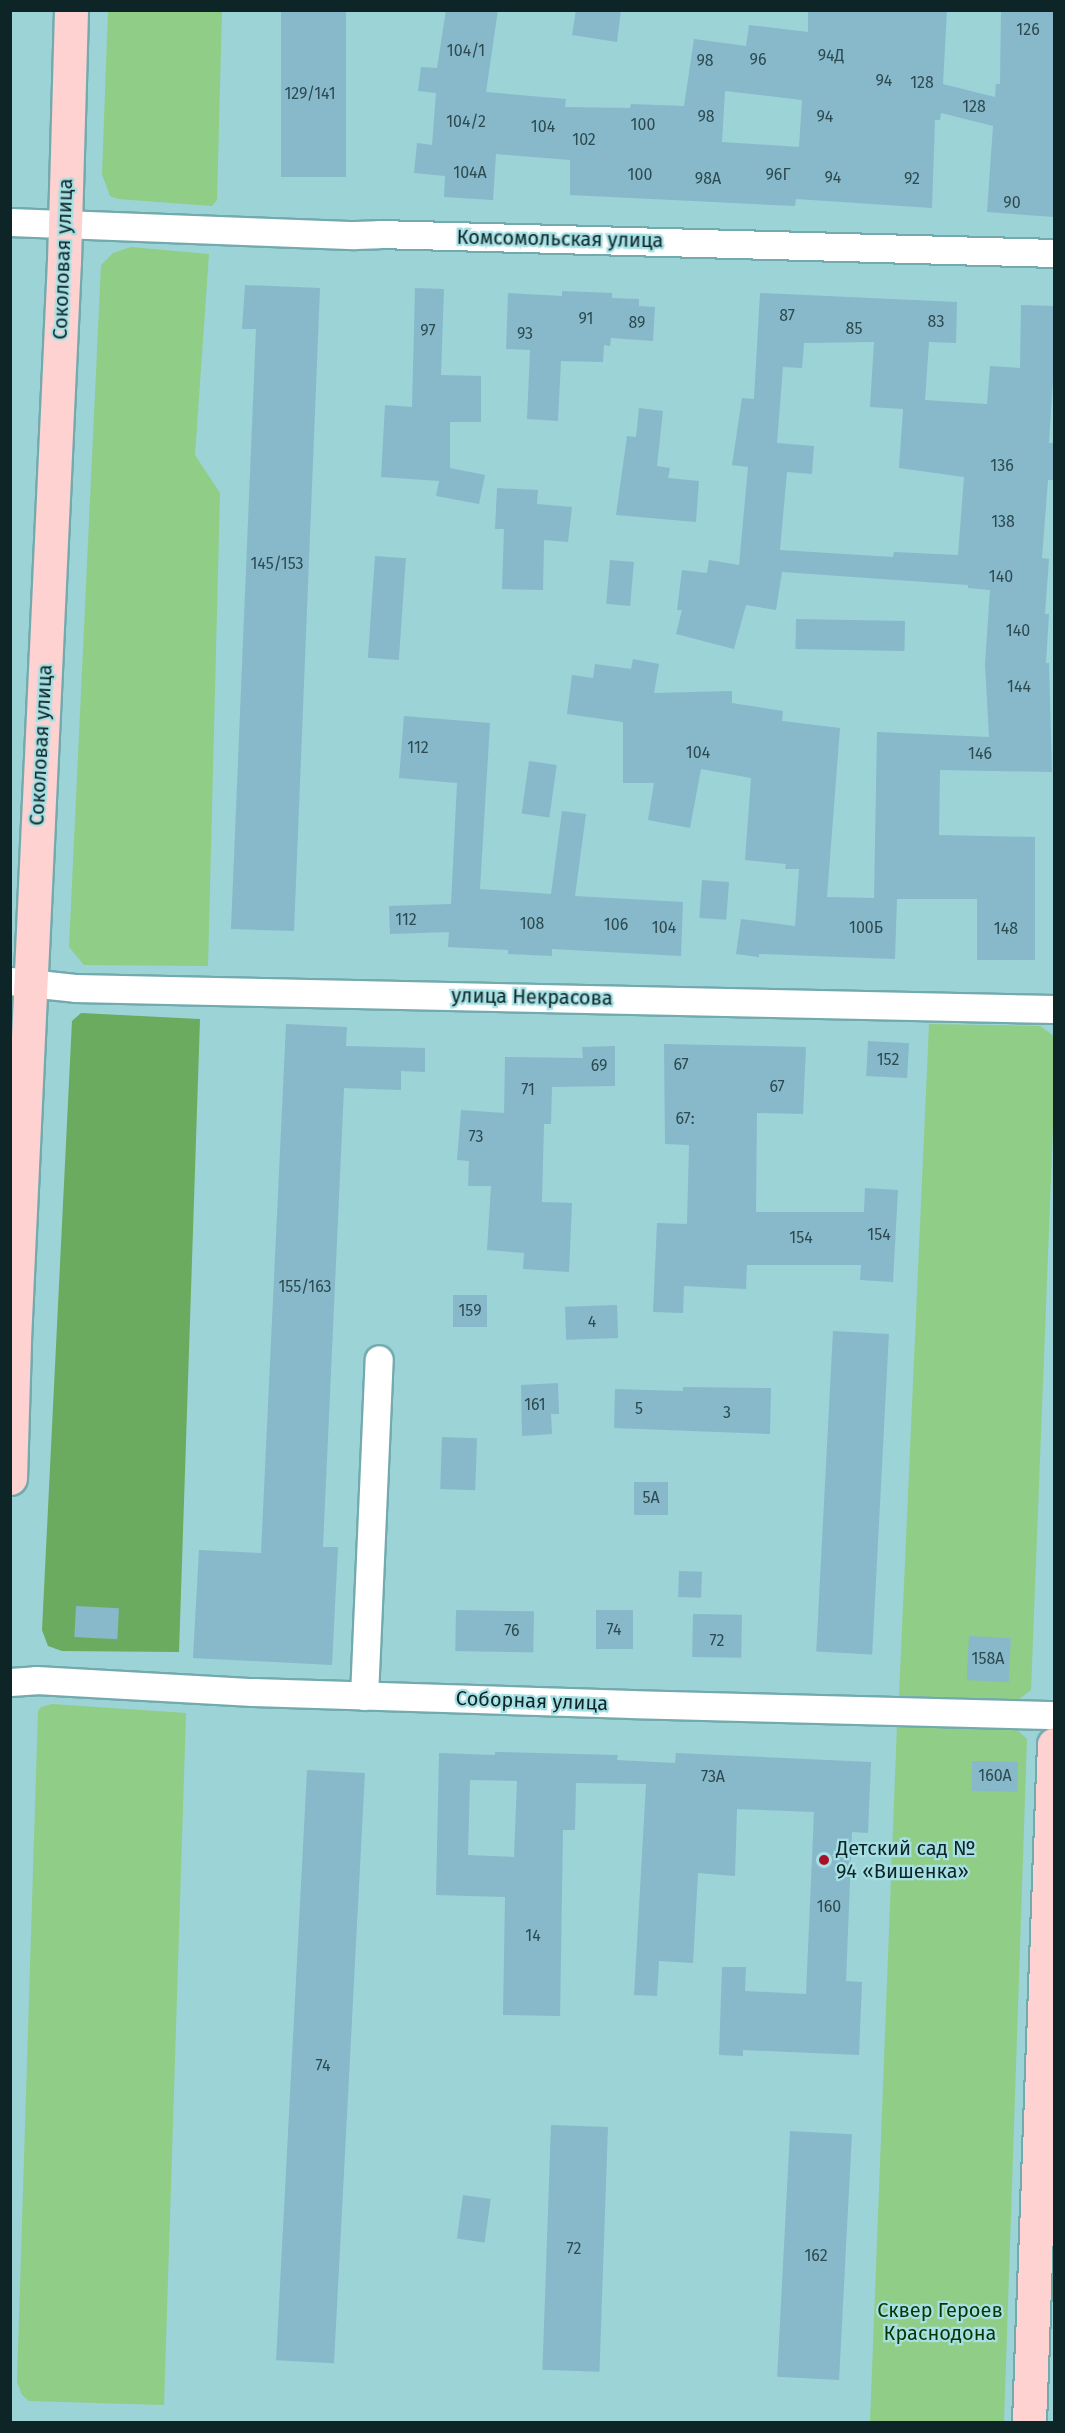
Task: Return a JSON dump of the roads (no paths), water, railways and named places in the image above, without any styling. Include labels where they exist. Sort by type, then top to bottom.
[{"type":"main road","name":"Соколовая улица","points":[[10,1478],[20,982],[65,224],[71,10]]},
{"type":"main road","points":[[1029,2422],[1054,1744]]},
{"type":"street","name":"Комсомольская улица","points":[[10,222],[356,235],[1054,253]]},
{"type":"street","name":"улица Некрасова","points":[[20,982],[75,988],[1054,1009]]},
{"type":"street","points":[[364,1695],[379,1359]]},
{"type":"street","name":"Соборная улица","points":[[10,1682],[36,1680],[364,1695],[1054,1715]]},
{"type":"place","name":"Детский сад № 94 «Вишенка»","points":[[824,1860]]},
{"type":"park label","name":"Сквер Героев Краснодона","points":[[940,2322]]}]
